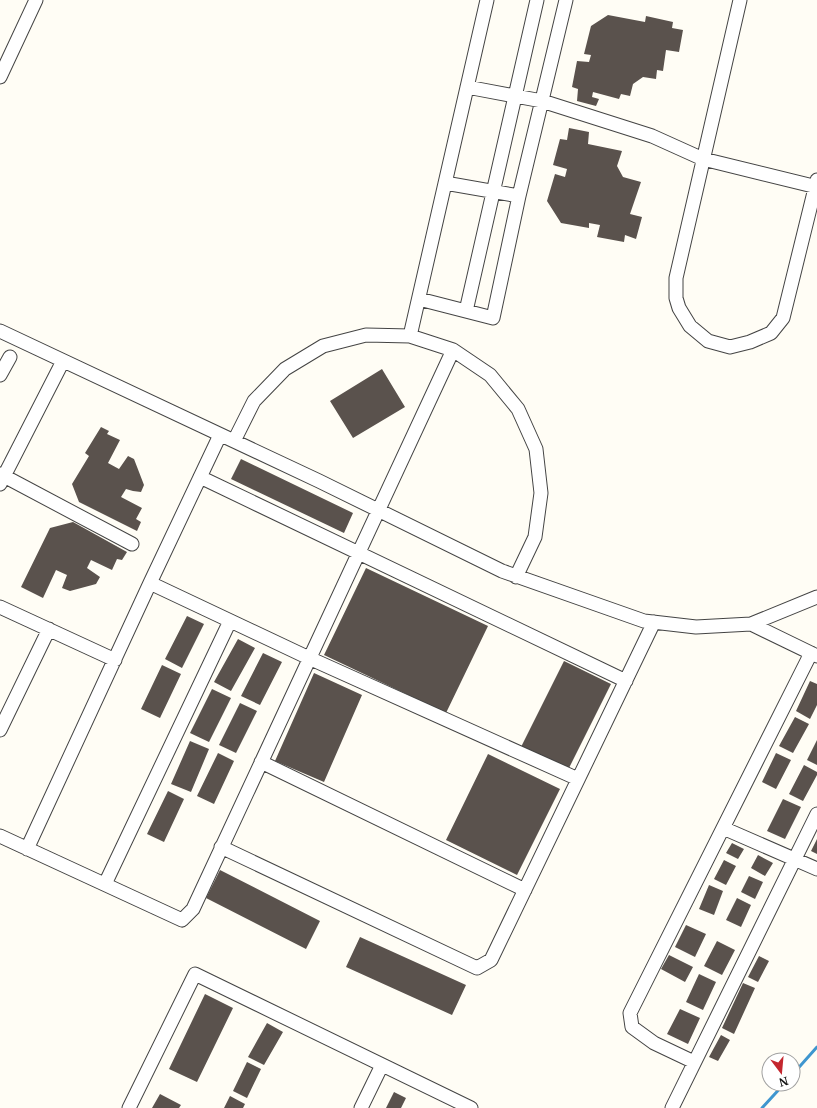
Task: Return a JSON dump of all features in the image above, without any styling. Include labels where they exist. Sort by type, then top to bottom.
[{"type":"street","points":[[0,77],[36,0]]},
{"type":"street","points":[[410,336],[487,0]]},
{"type":"street","points":[[466,311],[537,0]]},
{"type":"street","points":[[419,299],[493,318],[518,196],[566,0]]},
{"type":"street","points":[[467,87],[542,101],[652,136],[703,159],[816,185],[783,318],[771,333],[750,342],[730,347],[708,341],[690,326],[679,308],[676,298],[676,278],[703,159],[740,0]]},
{"type":"street","points":[[445,183],[518,196]]},
{"type":"street","points":[[0,331],[234,441],[516,577],[644,621],[696,627],[751,624],[817,597]]},
{"type":"street","points":[[234,441],[254,401],[284,369],[323,346],[366,335],[410,336],[453,350],[490,375],[518,409],[536,449],[542,493],[535,537],[516,577]]},
{"type":"street","points":[[0,836],[182,920],[193,909],[453,350]]},
{"type":"street","points":[[0,376],[10,357]]},
{"type":"street","points":[[63,361],[1,478],[132,544]]},
{"type":"street","points":[[28,849],[150,583],[220,435]]},
{"type":"street","points":[[200,477],[626,681]]},
{"type":"street","points":[[150,583],[309,658],[578,779]]},
{"type":"street","points":[[0,606],[115,660]]},
{"type":"street","points":[[105,884],[230,621]]},
{"type":"street","points":[[221,847],[477,968],[491,960],[654,622]]},
{"type":"street","points":[[694,1062],[654,1043],[632,1027],[630,1013],[723,828],[814,654],[751,624]]},
{"type":"street","points":[[0,730],[49,629]]},
{"type":"street","points":[[261,762],[525,890]]},
{"type":"street","points":[[672,1108],[817,814]]},
{"type":"street","points":[[723,828],[817,869]]},
{"type":"street","points":[[129,1108],[195,974],[472,1108]]},
{"type":"street","points":[[361,1108],[382,1065]]},
{"type":"building","points":[[608,15],[645,22],[646,16],[673,22],[672,28],[683,30],[679,52],[666,50],[663,71],[657,70],[656,79],[643,77],[633,84],[630,96],[621,94],[619,99],[593,92],[592,97],[599,99],[596,106],[577,101],[578,89],[572,87],[577,61],[589,62],[591,55],[584,54],[591,26]]},
{"type":"building","points":[[569,128],[589,132],[588,144],[622,151],[617,166],[623,177],[641,182],[630,214],[642,217],[636,239],[625,235],[624,242],[597,237],[600,225],[589,223],[589,228],[561,223],[547,201],[555,174],[565,177],[567,169],[553,165],[560,139],[567,140]]},
{"type":"building","points":[[382,369],[405,407],[353,438],[330,401]]},
{"type":"building","points":[[101,427],[109,431],[107,434],[120,440],[108,463],[119,469],[128,456],[134,459],[144,485],[141,492],[126,489],[121,497],[142,508],[136,519],[141,522],[137,531],[79,502],[72,484],[89,456],[85,453]]},
{"type":"building","points":[[241,459],[353,513],[344,533],[231,479]]},
{"type":"building","points":[[73,522],[127,552],[122,560],[117,559],[112,570],[91,560],[87,568],[100,577],[96,584],[70,591],[62,588],[67,575],[56,570],[43,598],[21,587],[50,528]]},
{"type":"building","points":[[366,568],[488,626],[446,713],[324,655]]},
{"type":"building","points":[[187,616],[204,624],[182,668],[165,659]]},
{"type":"building","points":[[238,639],[255,648],[231,691],[214,682]]},
{"type":"building","points":[[263,653],[282,662],[260,705],[241,696]]},
{"type":"building","points":[[564,661],[611,684],[568,770],[521,747]]},
{"type":"building","points":[[162,665],[181,674],[160,718],[141,709]]},
{"type":"building","points":[[314,673],[362,695],[324,782],[275,761]]},
{"type":"building","points":[[810,681],[817,684],[817,705],[810,719],[796,711]]},
{"type":"building","points":[[212,689],[231,698],[209,742],[190,733]]},
{"type":"building","points":[[240,703],[257,711],[236,753],[219,745]]},
{"type":"building","points":[[795,717],[809,724],[793,753],[779,746]]},
{"type":"building","points":[[817,740],[817,765],[807,760]]},
{"type":"building","points":[[190,741],[209,749],[191,792],[171,784]]},
{"type":"building","points":[[218,753],[234,761],[214,804],[197,796]]},
{"type":"building","points":[[776,753],[791,760],[776,789],[762,782]]},
{"type":"building","points":[[488,754],[560,789],[517,875],[446,840]]},
{"type":"building","points":[[804,765],[817,772],[817,775],[803,801],[789,794]]},
{"type":"building","points":[[168,791],[184,799],[164,842],[147,834]]},
{"type":"building","points":[[783,799],[801,807],[785,839],[767,831]]},
{"type":"building","points":[[817,839],[817,854],[811,851]]},
{"type":"building","points":[[732,843],[744,849],[738,859],[726,853]]},
{"type":"building","points":[[758,855],[773,863],[765,876],[751,868]]},
{"type":"building","points":[[724,860],[736,866],[726,885],[714,879]]},
{"type":"building","points":[[220,870],[320,921],[306,949],[206,898]]},
{"type":"building","points":[[749,876],[763,882],[755,899],[741,892]]},
{"type":"building","points":[[709,885],[723,891],[714,915],[699,909]]},
{"type":"building","points":[[737,898],[751,905],[741,927],[726,920]]},
{"type":"building","points":[[686,925],[706,934],[695,957],[675,947]]},
{"type":"building","points":[[360,937],[466,985],[452,1015],[346,967]]},
{"type":"building","points":[[717,941],[735,950],[722,975],[704,966]]},
{"type":"building","points":[[669,955],[693,967],[685,982],[661,969]]},
{"type":"building","points":[[759,956],[769,961],[758,982],[748,977]]},
{"type":"building","points":[[699,974],[716,982],[703,1010],[686,1002]]},
{"type":"building","points":[[743,983],[755,988],[734,1034],[722,1028]]},
{"type":"building","points":[[205,994],[233,1008],[197,1082],[169,1069]]},
{"type":"building","points":[[680,1009],[700,1018],[688,1044],[667,1034]]},
{"type":"building","points":[[267,1023],[283,1032],[264,1065],[248,1057]]},
{"type":"building","points":[[721,1035],[730,1040],[718,1061],[709,1057]]},
{"type":"building","points":[[247,1062],[261,1069],[247,1098],[233,1091]]},
{"type":"building","points":[[394,1092],[406,1098],[401,1108],[386,1108]]},
{"type":"building","points":[[160,1094],[181,1105],[179,1108],[152,1108]]},
{"type":"building","points":[[230,1096],[245,1104],[243,1108],[224,1108]]},
{"type":"waterway","points":[[801,1065],[817,1047]]},
{"type":"waterway","points":[[762,1108],[777,1092]]}]
